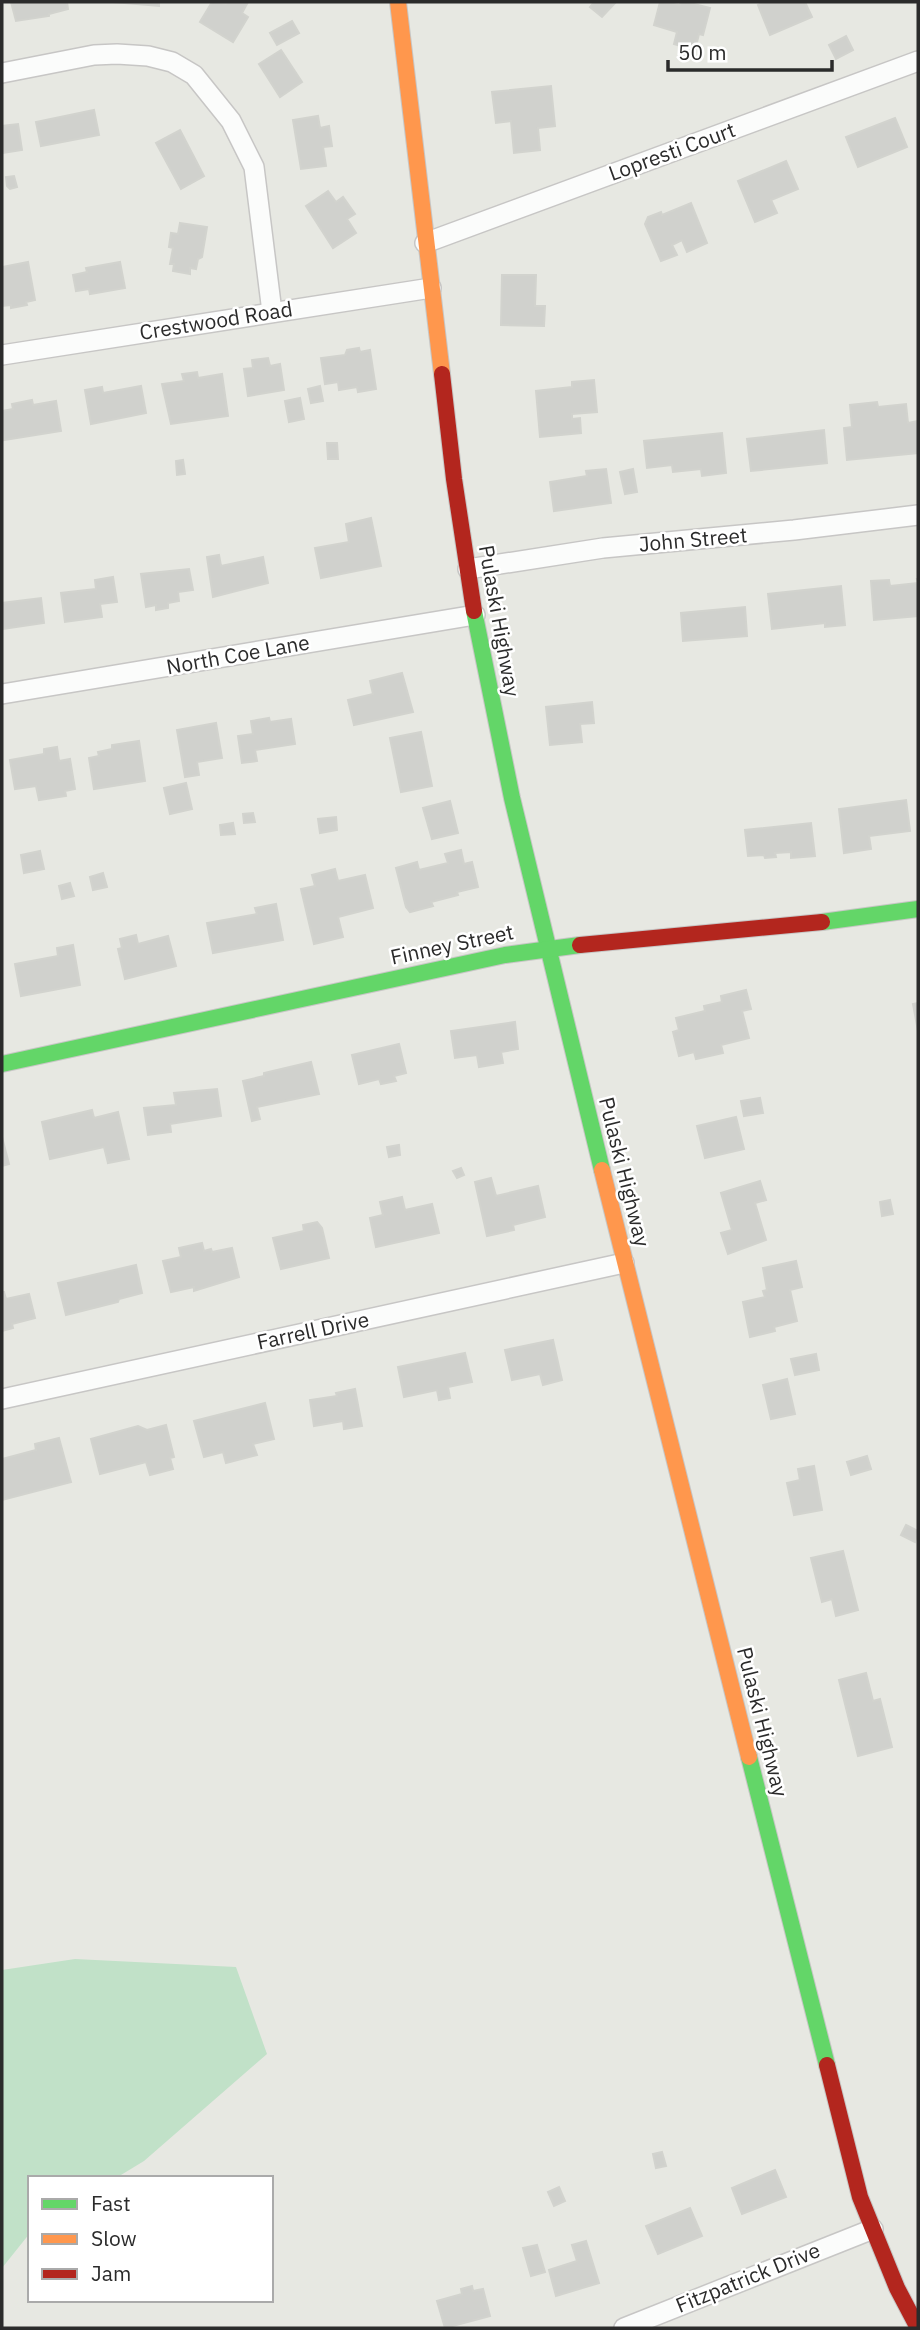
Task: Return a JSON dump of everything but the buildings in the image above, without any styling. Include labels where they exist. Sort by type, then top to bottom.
[{"type":"main road","name":"Pulaski Highway","points":[[398,2],[425,243],[468,569],[512,798],[624,1263],[860,2197],[897,2288],[918,2328]]},
{"type":"main road","name":"Finney Street","points":[[2,1064],[505,955],[547,948],[842,920],[918,909]]},
{"type":"street","points":[[2,73],[94,55],[117,54],[148,56],[172,62],[194,75],[231,121],[254,167],[272,312]]},
{"type":"street","name":"Lopresti Court","points":[[425,243],[918,61]]},
{"type":"street","name":"Crestwood Road","points":[[2,355],[431,288]]},
{"type":"street","name":"John Street","points":[[468,569],[603,548],[918,515]]},
{"type":"street","name":"North Coe Lane","points":[[2,694],[475,615]]},
{"type":"street","name":"Farrell Drive","points":[[2,1399],[624,1263]]},
{"type":"street","name":"Fitzpatrick Drive","points":[[624,2328],[873,2229]]},
{"type":"green space","points":[[75,1959],[236,1967],[267,2054],[144,2161],[119,2176],[28,2176],[28,2236],[2,2268],[2,1970]]},
{"type":"traffic: fast","points":[[474,611],[512,798],[602,1170]]},
{"type":"traffic: fast","points":[[822,922],[918,909]]},
{"type":"traffic: fast","points":[[2,1064],[505,955],[580,945]]},
{"type":"traffic: fast","points":[[749,1757],[827,2065]]},
{"type":"traffic: slow","points":[[398,2],[442,374]]},
{"type":"traffic: slow","points":[[602,1170],[749,1757]]},
{"type":"traffic: jam","points":[[442,374],[454,479],[474,611]]},
{"type":"traffic: jam","points":[[580,945],[822,922]]},
{"type":"traffic: jam","points":[[827,2065],[860,2197],[897,2288],[918,2328]]}]
